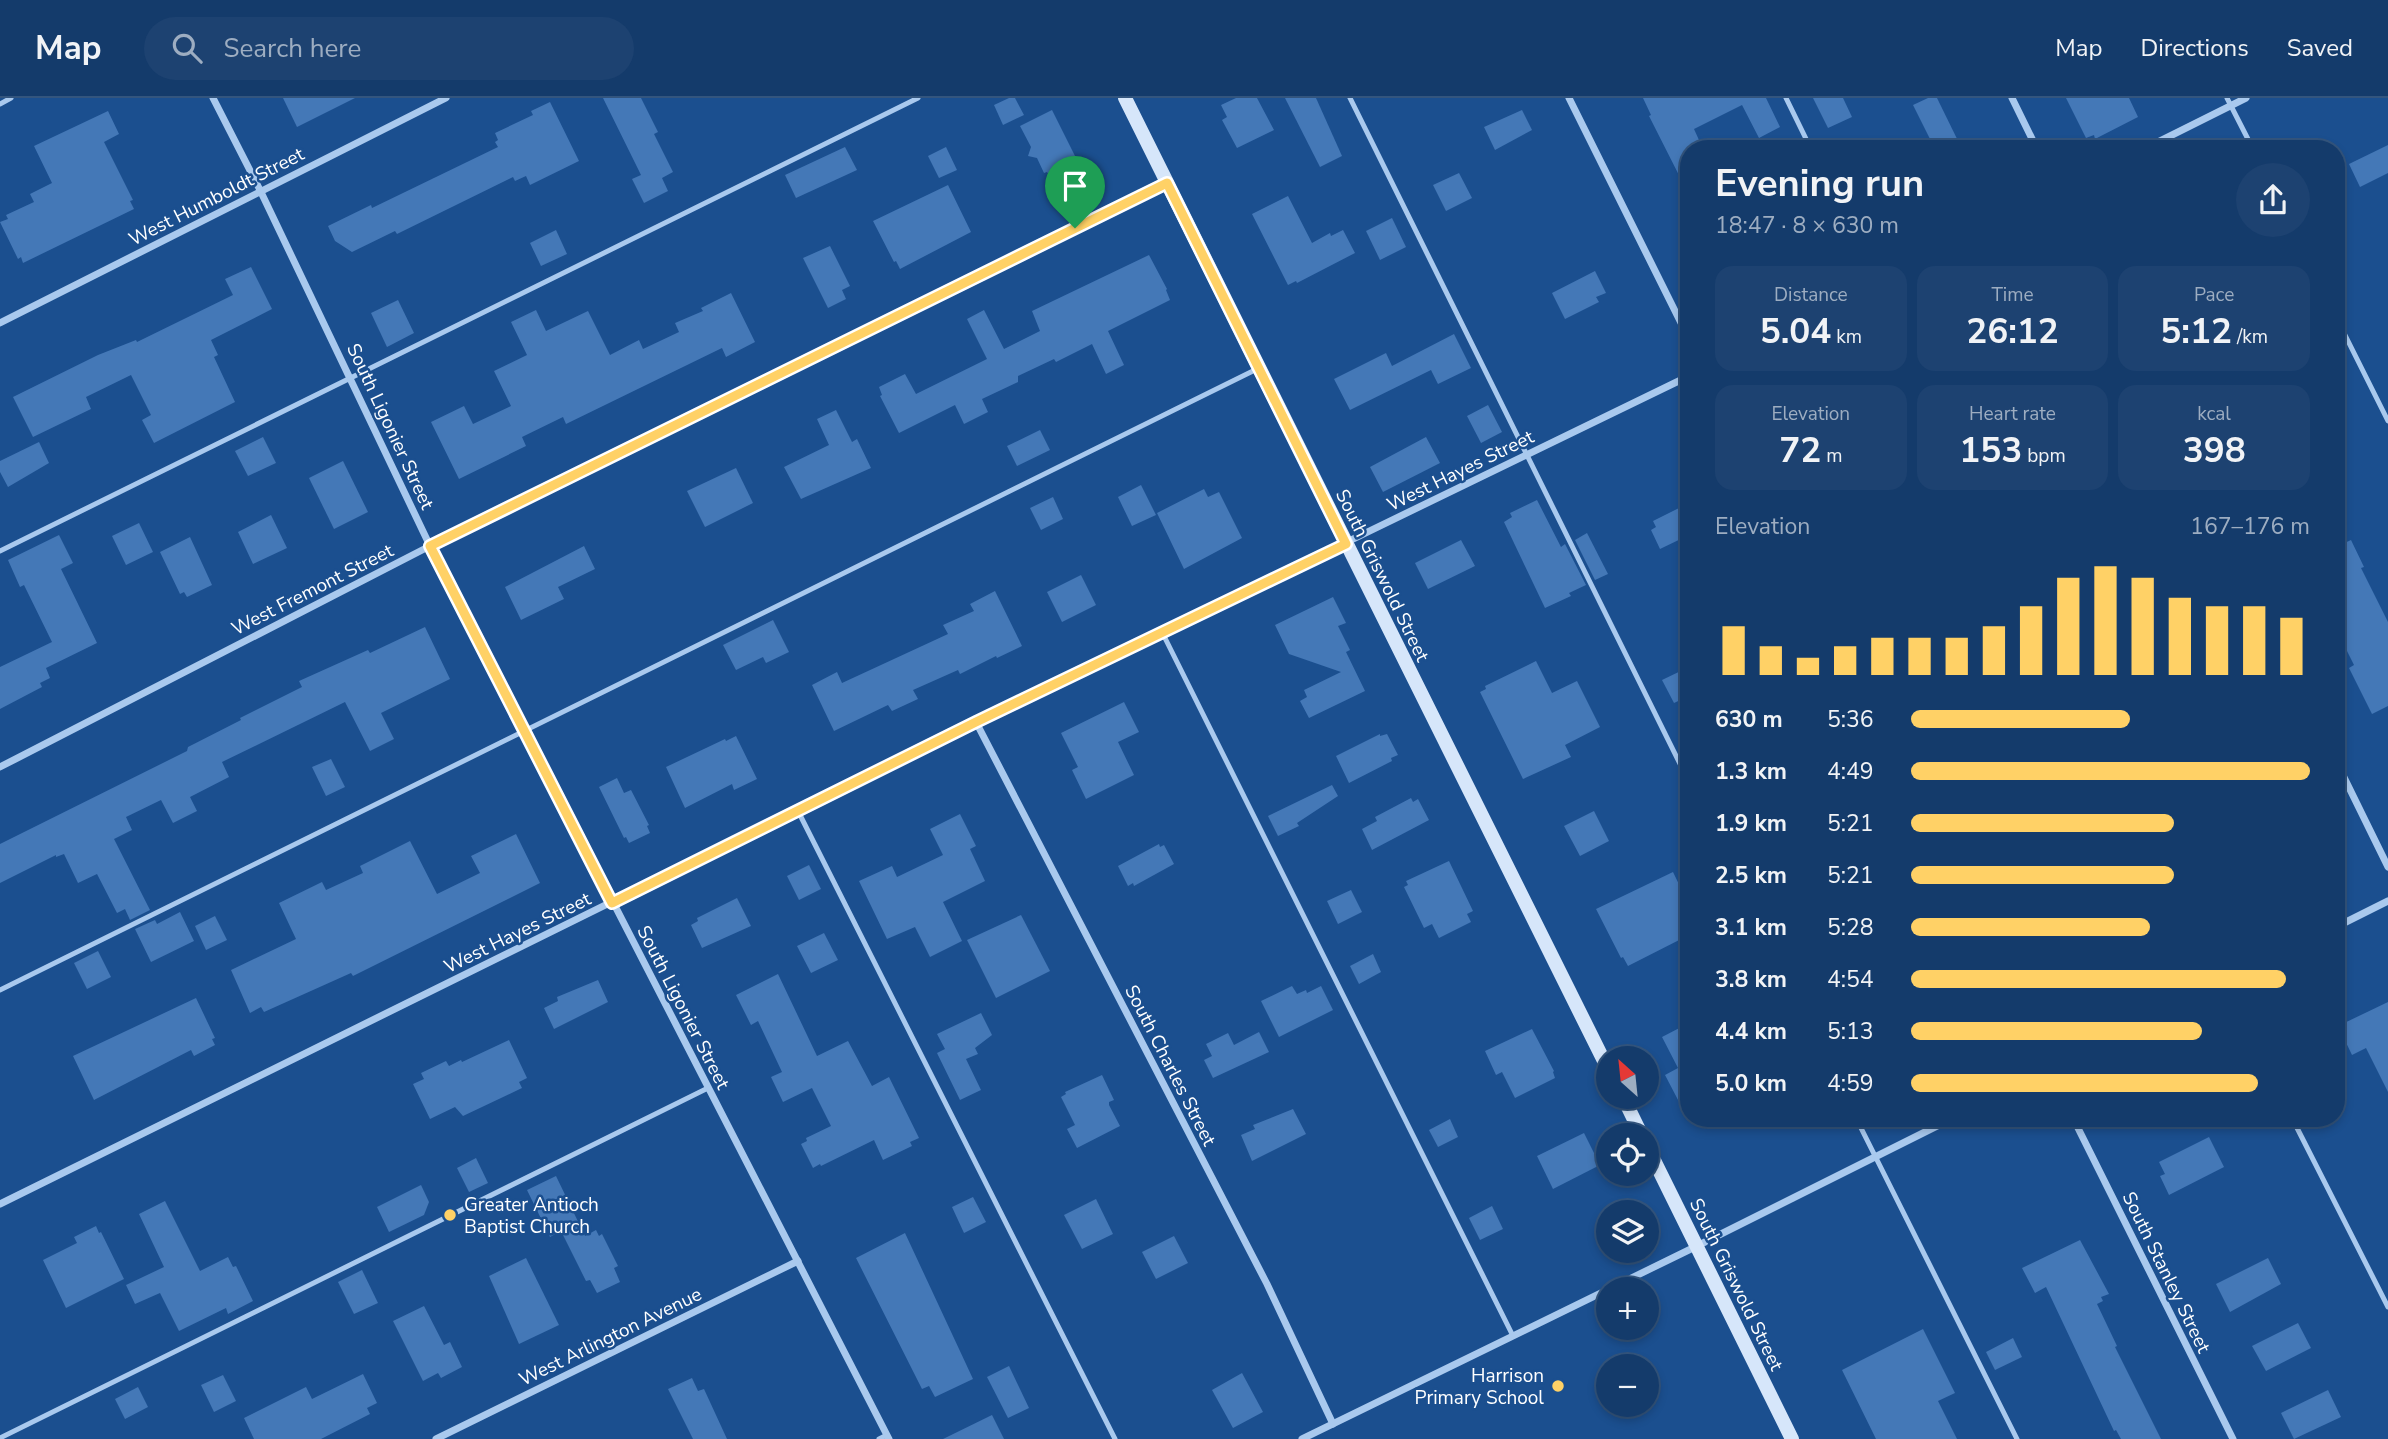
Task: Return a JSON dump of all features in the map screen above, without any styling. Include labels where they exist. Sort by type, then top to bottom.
[{"type":"street","name":"South Ligonier Street","points":[[213,98],[260,190],[430,546],[798,1261],[885,1438]]},
{"type":"street","name":"West Humboldt Street","points":[[0,323],[446,98]]},
{"type":"street","name":"South Griswold Street","points":[[1125,98],[1597,1046]]},
{"type":"street","points":[[1569,98],[1680,321]]},
{"type":"street","points":[[2012,98],[2033,140]]},
{"type":"street","points":[[2160,140],[2229,102],[2246,98]]},
{"type":"street","name":"West Fremont Street","points":[[0,767],[430,546],[1167,183]]},
{"type":"street","name":"West Hayes Street","points":[[0,1204],[976,722],[1680,380]]},
{"type":"street","name":"South Charles Street","points":[[976,722],[1267,1284],[1333,1424]]},
{"type":"street","points":[[2345,779],[2388,867]]},
{"type":"street","points":[[2345,922],[2388,901]]},
{"type":"street","points":[[1302,1439],[1934,1127]]},
{"type":"street","name":"South Stanley Street","points":[[2077,1127],[2233,1439]]},
{"type":"street","name":"South Griswold Street","points":[[1659,1170],[1792,1439]]},
{"type":"street","name":"West Arlington Avenue","points":[[436,1439],[798,1261]]},
{"type":"lane","points":[[0,104],[11,98]]},
{"type":"lane","points":[[0,551],[918,98]]},
{"type":"lane","points":[[1350,98],[1680,764]]},
{"type":"lane","points":[[1786,98],[1807,140]]},
{"type":"lane","points":[[2229,102],[2248,140]]},
{"type":"lane","points":[[2345,335],[2388,421]]},
{"type":"lane","points":[[0,990],[1259,368]]},
{"type":"lane","points":[[1162,632],[1513,1336]]},
{"type":"lane","points":[[798,811],[1115,1439]]},
{"type":"lane","points":[[0,1438],[708,1088]]},
{"type":"lane","points":[[1860,1127],[2017,1439]]},
{"type":"lane","points":[[2297,1127],[2388,1307]]},
{"type":"building","points":[[283,98],[355,98],[297,127]]},
{"type":"building","points":[[603,98],[641,98],[658,132],[654,134],[673,172],[662,178],[668,191],[644,203],[632,179],[641,175]]},
{"type":"building","points":[[1015,98],[1024,115],[1003,125],[994,105]]},
{"type":"building","points":[[1236,98],[1257,98],[1274,130],[1237,148],[1222,120],[1227,117],[1221,105]]},
{"type":"building","points":[[1285,98],[1316,98],[1342,156],[1320,167]]},
{"type":"building","points":[[1643,98],[1766,98],[1780,127],[1759,138],[1742,105],[1694,129],[1699,140],[1680,140],[1680,177],[1649,116],[1651,115]]},
{"type":"building","points":[[1813,98],[1843,98],[1852,117],[1828,128]]},
{"type":"building","points":[[1928,98],[1937,98],[1958,140],[1930,140],[1913,105]]},
{"type":"building","points":[[2066,98],[2129,98],[2138,117],[2095,139],[2094,135],[2086,138]]},
{"type":"building","points":[[550,102],[579,161],[530,185],[526,176],[515,181],[513,177],[397,234],[395,231],[352,252],[335,241],[328,226],[371,205],[372,208],[498,147],[495,133],[533,115],[531,111]]},
{"type":"building","points":[[1052,110],[1076,158],[1073,160],[1076,166],[1051,179],[1047,172],[1044,173],[1037,158],[1028,156],[1031,147],[1020,126]]},
{"type":"building","points":[[1522,110],[1532,130],[1495,150],[1484,127]]},
{"type":"building","points":[[108,111],[119,134],[104,142],[133,200],[130,201],[134,209],[23,263],[21,257],[18,259],[0,222],[8,219],[6,215],[34,202],[30,194],[52,183],[34,146]]},
{"type":"building","points":[[2388,145],[2388,173],[2360,187],[2349,164]]},
{"type":"building","points":[[845,147],[857,170],[796,198],[785,175]]},
{"type":"building","points":[[946,147],[957,170],[939,178],[928,156]]},
{"type":"building","points":[[1459,173],[1472,198],[1446,211],[1433,185]]},
{"type":"building","points":[[948,185],[971,232],[900,269],[873,221]]},
{"type":"building","points":[[1288,196],[1312,243],[1330,233],[1331,236],[1343,230],[1355,253],[1288,285],[1252,214]]},
{"type":"building","points":[[1392,218],[1406,247],[1380,260],[1366,231]]},
{"type":"building","points":[[556,230],[567,254],[541,266],[530,243]]},
{"type":"building","points":[[830,246],[850,286],[842,290],[846,299],[828,308],[803,258]]},
{"type":"building","points":[[1149,255],[1170,300],[1108,331],[1124,365],[1106,374],[1092,344],[1056,362],[1054,359],[1018,376],[1018,382],[982,399],[988,412],[964,424],[955,405],[899,433],[880,396],[879,387],[905,374],[916,394],[987,359],[967,319],[984,310],[1004,349],[1040,331],[1032,311]]},
{"type":"building","points":[[251,267],[272,309],[211,340],[218,355],[214,357],[235,402],[154,443],[142,420],[151,415],[131,375],[86,397],[91,409],[33,437],[13,397],[98,355],[136,340],[137,342],[233,295],[225,279]]},
{"type":"building","points":[[1595,271],[1606,293],[1596,297],[1599,302],[1565,319],[1552,293]]},
{"type":"building","points":[[731,293],[755,342],[726,357],[722,348],[566,424],[563,417],[522,437],[526,446],[459,479],[431,422],[464,406],[473,424],[511,406],[494,371],[527,355],[511,322],[536,310],[546,331],[588,311],[610,355],[639,340],[643,349],[679,332],[675,323],[703,311],[701,308]]},
{"type":"building","points":[[398,300],[414,333],[387,347],[371,313]]},
{"type":"building","points":[[1454,334],[1471,368],[1438,384],[1431,370],[1350,410],[1334,379],[1386,353],[1392,366]]},
{"type":"building","points":[[1488,405],[1502,432],[1481,443],[1467,416]]},
{"type":"building","points":[[836,410],[852,442],[857,439],[871,468],[801,499],[784,467],[829,445],[817,419]]},
{"type":"building","points":[[1040,430],[1050,450],[1017,466],[1007,446]]},
{"type":"building","points":[[263,437],[276,463],[248,476],[235,451]]},
{"type":"building","points":[[1426,437],[1440,463],[1383,492],[1370,467]]},
{"type":"building","points":[[39,442],[49,463],[8,487],[0,472],[0,461]]},
{"type":"building","points":[[343,461],[368,512],[334,529],[309,478]]},
{"type":"building","points":[[736,468],[753,503],[705,527],[687,491]]},
{"type":"building","points":[[1141,485],[1156,515],[1132,526],[1118,497]]},
{"type":"building","points":[[1204,489],[1208,497],[1219,492],[1242,538],[1184,569],[1157,513]]},
{"type":"building","points":[[1053,497],[1063,519],[1041,530],[1030,508]]},
{"type":"building","points":[[1537,500],[1561,547],[1565,544],[1586,585],[1569,593],[1571,596],[1545,608],[1504,522],[1512,517],[1510,513]]},
{"type":"building","points":[[1680,508],[1680,539],[1660,549],[1651,530],[1656,527],[1653,521]]},
{"type":"building","points":[[271,515],[287,548],[253,564],[238,532]]},
{"type":"building","points":[[139,523],[153,552],[126,565],[112,536]]},
{"type":"building","points":[[1587,533],[1608,574],[1595,580],[1575,540]]},
{"type":"building","points":[[59,535],[73,563],[61,569],[97,643],[46,668],[50,678],[40,683],[42,687],[0,709],[0,667],[52,642],[24,585],[20,587],[8,560]]},
{"type":"building","points":[[190,537],[212,585],[187,597],[184,592],[180,594],[160,552]]},
{"type":"building","points":[[1461,540],[1475,566],[1428,589],[1415,563]]},
{"type":"building","points":[[2351,540],[2364,567],[2361,568],[2388,622],[2388,706],[2372,714],[2349,668],[2354,665],[2345,647],[2345,543]]},
{"type":"building","points":[[584,546],[595,569],[558,587],[564,599],[521,620],[505,587]]},
{"type":"building","points":[[1081,575],[1096,605],[1062,622],[1047,592]]},
{"type":"building","points":[[995,591],[1022,646],[960,674],[958,670],[913,690],[918,699],[892,711],[888,705],[834,731],[812,685],[837,672],[842,683],[948,634],[943,625],[974,611],[970,604]]},
{"type":"building","points":[[1333,597],[1346,623],[1338,626],[1350,650],[1346,652],[1365,691],[1309,718],[1300,701],[1307,697],[1304,690],[1341,672],[1289,654],[1275,625]]},
{"type":"building","points":[[773,620],[789,652],[766,663],[763,657],[736,670],[723,645]]},
{"type":"building","points":[[425,627],[450,679],[381,713],[394,739],[370,751],[345,702],[222,762],[229,777],[190,797],[197,811],[173,823],[161,800],[126,817],[132,830],[114,839],[150,910],[130,920],[125,909],[117,913],[97,874],[78,883],[64,854],[56,855],[0,883],[0,844],[187,751],[188,747],[241,720],[240,718],[302,687],[299,681],[368,650],[370,653]]},
{"type":"building","points":[[1536,661],[1552,693],[1577,681],[1600,727],[1565,745],[1571,757],[1523,779],[1480,692],[1486,689],[1485,686]]},
{"type":"building","points":[[1680,671],[1680,700],[1674,703],[1662,680]]},
{"type":"building","points":[[1124,702],[1139,732],[1118,742],[1134,775],[1086,799],[1072,770],[1078,767],[1061,733]]},
{"type":"building","points":[[1380,734],[1387,734],[1398,755],[1391,758],[1392,761],[1349,783],[1336,756]]},
{"type":"building","points":[[736,736],[757,779],[734,790],[732,784],[685,808],[666,767]]},
{"type":"building","points":[[331,759],[345,787],[326,796],[312,767]]},
{"type":"building","points":[[617,778],[624,793],[631,790],[649,825],[647,826],[650,833],[629,843],[599,787]]},
{"type":"building","points":[[1332,785],[1338,796],[1297,823],[1299,826],[1278,836],[1268,816]]},
{"type":"building","points":[[1411,798],[1413,802],[1418,799],[1429,820],[1372,850],[1362,829],[1377,821],[1375,817]]},
{"type":"building","points":[[1594,811],[1609,841],[1580,856],[1564,826]]},
{"type":"building","points":[[960,814],[976,846],[970,849],[985,881],[943,902],[962,941],[930,957],[915,927],[887,939],[859,881],[892,866],[897,877],[943,855],[930,829]]},
{"type":"building","points":[[516,834],[540,883],[353,976],[351,973],[264,1012],[261,1007],[250,1013],[231,970],[296,939],[279,903],[322,882],[326,890],[363,873],[360,866],[410,841],[437,894],[480,873],[471,856]]},
{"type":"building","points":[[1159,844],[1160,847],[1164,845],[1174,864],[1134,886],[1133,883],[1128,886],[1118,866]]},
{"type":"building","points":[[1449,861],[1473,911],[1467,914],[1471,922],[1439,938],[1432,924],[1424,928],[1404,887],[1408,885],[1406,881]]},
{"type":"building","points":[[809,865],[821,889],[799,900],[787,876]]},
{"type":"building","points":[[1673,872],[1680,886],[1680,940],[1628,966],[1623,957],[1621,958],[1596,909]]},
{"type":"building","points":[[1351,890],[1362,912],[1338,924],[1327,901]]},
{"type":"building","points":[[737,898],[751,926],[702,948],[691,925],[698,921],[697,918]]},
{"type":"building","points":[[180,912],[194,941],[151,962],[135,929],[155,920],[157,924]]},
{"type":"building","points":[[1021,915],[1050,971],[996,998],[967,940]]},
{"type":"building","points":[[215,916],[227,940],[206,950],[195,926]]},
{"type":"building","points":[[824,933],[838,960],[811,973],[797,946]]},
{"type":"building","points":[[98,951],[111,977],[87,989],[74,963]]},
{"type":"building","points":[[1373,954],[1381,972],[1359,984],[1350,966]]},
{"type":"building","points":[[778,974],[817,1056],[848,1041],[872,1086],[889,1077],[919,1138],[910,1142],[912,1146],[883,1160],[874,1140],[813,1168],[801,1144],[807,1141],[806,1138],[831,1126],[812,1088],[783,1102],[771,1077],[782,1072],[758,1021],[751,1025],[736,995]]},
{"type":"building","points":[[598,980],[608,1002],[554,1029],[544,1008],[558,1001],[557,997]]},
{"type":"building","points":[[1292,986],[1297,994],[1306,990],[1307,993],[1321,986],[1333,1010],[1279,1037],[1261,1001]]},
{"type":"building","points":[[196,998],[215,1038],[212,1039],[215,1045],[194,1056],[191,1050],[94,1100],[73,1056]]},
{"type":"building","points":[[2388,1002],[2388,1092],[2366,1048],[2352,1055],[2345,1040],[2345,1023]]},
{"type":"building","points":[[981,1013],[992,1035],[975,1048],[978,1054],[966,1059],[981,1090],[960,1100],[937,1053],[945,1049],[937,1034]]},
{"type":"building","points":[[1680,1028],[1680,1104],[1665,1075],[1678,1068],[1662,1037]]},
{"type":"building","points":[[1532,1029],[1555,1078],[1515,1098],[1502,1072],[1496,1075],[1485,1051]]},
{"type":"building","points":[[1259,1032],[1269,1052],[1213,1078],[1204,1060],[1212,1056],[1206,1044],[1228,1033],[1234,1045]]},
{"type":"building","points":[[509,1040],[527,1078],[519,1082],[522,1088],[463,1116],[455,1107],[430,1119],[413,1084],[424,1079],[421,1073],[446,1061],[449,1066],[461,1060],[462,1062]]},
{"type":"building","points":[[1102,1075],[1114,1100],[1109,1102],[1109,1105],[1120,1126],[1077,1148],[1067,1129],[1075,1125],[1061,1097],[1065,1092]]},
{"type":"building","points":[[1293,1109],[1306,1134],[1252,1161],[1241,1135],[1255,1129],[1253,1125]]},
{"type":"building","points":[[1450,1119],[1458,1137],[1438,1147],[1429,1130]]},
{"type":"building","points":[[1584,1133],[1596,1157],[1596,1167],[1553,1189],[1537,1156]]},
{"type":"building","points":[[2209,1137],[2224,1167],[2169,1195],[2160,1176],[2165,1174],[2159,1162]]},
{"type":"building","points":[[476,1158],[488,1183],[469,1192],[457,1168]]},
{"type":"building","points":[[556,1176],[585,1236],[596,1230],[599,1236],[602,1234],[618,1266],[614,1268],[620,1282],[597,1293],[590,1280],[586,1281],[561,1231],[550,1237],[527,1190]]},
{"type":"building","points":[[421,1185],[429,1202],[424,1215],[389,1232],[377,1207]]},
{"type":"building","points":[[973,1197],[986,1222],[964,1233],[952,1207]]},
{"type":"building","points":[[1096,1199],[1113,1234],[1082,1249],[1064,1215]]},
{"type":"building","points":[[165,1201],[200,1271],[228,1257],[233,1267],[236,1266],[253,1301],[228,1314],[226,1308],[179,1331],[160,1293],[135,1304],[126,1285],[164,1267],[139,1214]]},
{"type":"building","points":[[1492,1206],[1503,1229],[1480,1240],[1469,1218]]},
{"type":"building","points":[[96,1226],[124,1279],[66,1308],[43,1260],[77,1243],[74,1237]]},
{"type":"building","points":[[905,1233],[973,1379],[935,1397],[929,1386],[922,1389],[856,1258]]},
{"type":"building","points":[[1174,1236],[1188,1263],[1156,1279],[1142,1252]]},
{"type":"building","points":[[2080,1240],[2109,1294],[2101,1297],[2103,1301],[2097,1304],[2117,1346],[2115,1347],[2161,1439],[2121,1439],[2116,1430],[2114,1431],[2046,1287],[2035,1293],[2022,1268]]},
{"type":"building","points":[[526,1258],[559,1325],[519,1344],[489,1276]]},
{"type":"building","points":[[2268,1258],[2281,1284],[2230,1312],[2216,1284]]},
{"type":"building","points":[[362,1270],[378,1303],[354,1314],[338,1282]]},
{"type":"building","points":[[424,1306],[444,1345],[450,1342],[462,1367],[441,1378],[438,1373],[423,1381],[393,1321]]},
{"type":"building","points":[[2298,1323],[2311,1348],[2266,1371],[2252,1346]]},
{"type":"building","points":[[1923,1329],[1955,1393],[1938,1401],[1957,1439],[1876,1439],[1842,1370]]},
{"type":"building","points":[[2013,1338],[2022,1357],[1995,1370],[1986,1352]]},
{"type":"building","points":[[1009,1366],[1029,1408],[1008,1418],[987,1377]]},
{"type":"building","points":[[1242,1373],[1263,1412],[1233,1428],[1212,1390]]},
{"type":"building","points":[[363,1374],[377,1403],[367,1408],[370,1414],[321,1439],[254,1439],[244,1418],[306,1387],[312,1399]]},
{"type":"building","points":[[223,1375],[236,1401],[214,1412],[201,1385]]},
{"type":"building","points":[[692,1378],[698,1391],[704,1389],[727,1439],[693,1439],[668,1389]]},
{"type":"building","points":[[138,1387],[148,1407],[125,1419],[115,1399]]},
{"type":"building","points":[[2328,1390],[2341,1417],[2294,1439],[2281,1413]]},
{"type":"building","points":[[992,1415],[1004,1439],[943,1439]]},
{"type":"place","name":"Greater Antioch Baptist Church","points":[[450,1215]]},
{"type":"place","name":"Harrison Primary School","points":[[1558,1386]]},
{"type":"route","points":[[1167,183],[1346,544],[976,722],[612,903],[430,546],[1075,228],[1167,183]]}]
